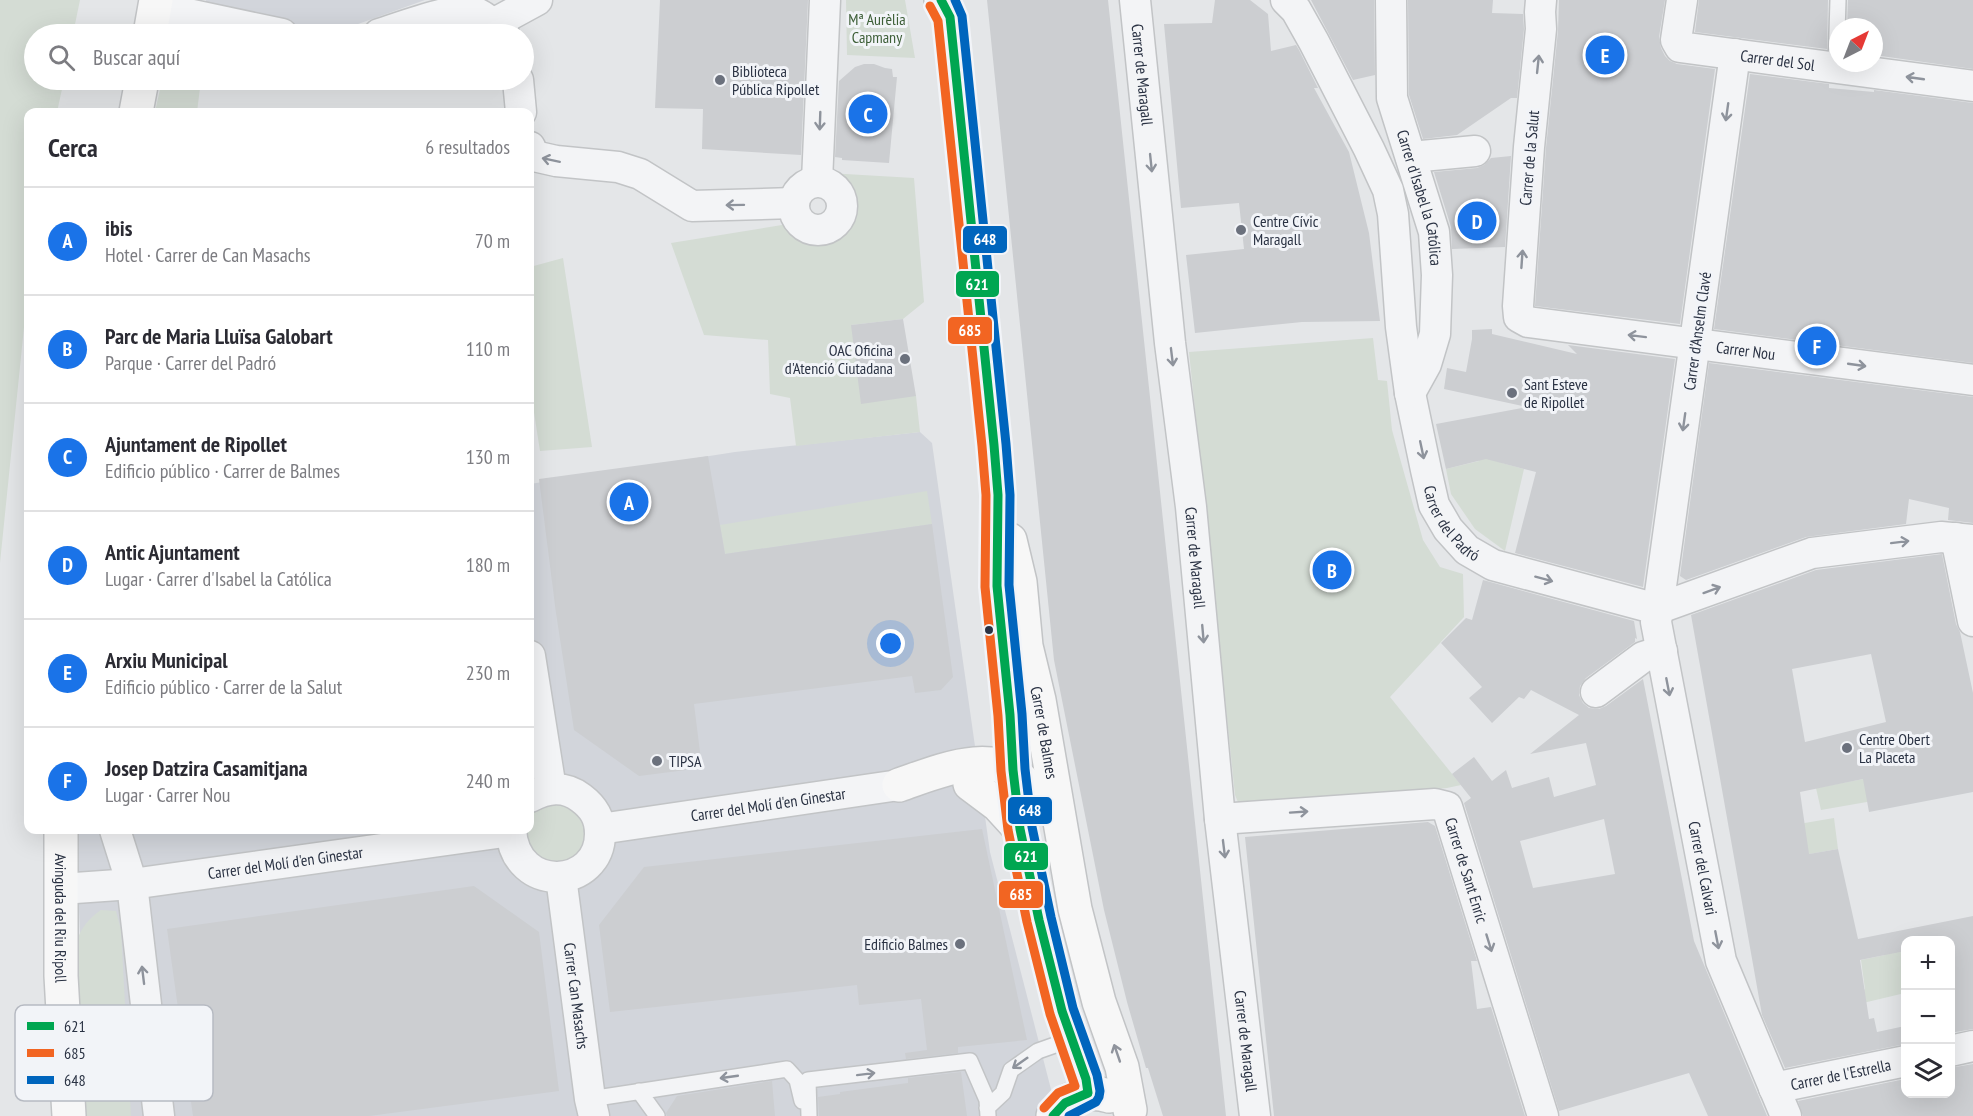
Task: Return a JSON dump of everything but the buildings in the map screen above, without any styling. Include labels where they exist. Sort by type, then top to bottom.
[{"type":"main road","name":"Carrer de Balmes","points":[[950,6],[998,495],[997,586],[1020,829],[1039,920],[1062,1011],[1086,1078],[1088,1093]]},
{"type":"main road","points":[[137,108],[140,90]]},
{"type":"main road","name":"Carrer de Balmes","points":[[998,495],[1020,582],[1026,646],[1039,700],[1075,909],[1099,1002],[1122,1067],[1132,1113]]},
{"type":"main road","points":[[899,785],[969,774],[992,781],[1013,770],[1022,758],[1027,745],[1029,718],[1026,646]]},
{"type":"main road","points":[[969,774],[1010,715]]},
{"type":"main road","points":[[1013,770],[1024,782],[1039,814],[1053,877],[1075,909]]},
{"type":"main road","points":[[969,774],[1020,829]]},
{"type":"main road","name":"Avinguda del Riu Ripoll","points":[[61,834],[63,1005]]},
{"type":"main road","points":[[1053,1116],[1065,1103],[1088,1093],[1113,1097],[1132,1113]]},
{"type":"main road","name":"Avinguda del Riu Ripoll","points":[[68,1101],[69,1116]]},
{"type":"street","points":[[505,24],[537,0]]},
{"type":"street","points":[[817,181],[825,0]]},
{"type":"street","name":"Carrer de Maragall","points":[[1135,0],[1170,343],[1191,507],[1220,819],[1256,1116]]},
{"type":"street","name":"Carrer d'Isabel la Católica","points":[[1391,0],[1392,98],[1434,232],[1437,275],[1435,334],[1426,364],[1410,393]]},
{"type":"street","name":"Carrer de la Salut","points":[[1519,317],[1529,147],[1542,29],[1541,0]]},
{"type":"street","name":"Carrer del Sol","points":[[1682,0],[1676,40],[1680,47],[1829,65]]},
{"type":"street","name":"Carrer del Padró","points":[[1296,3],[1388,190],[1393,214],[1401,327],[1410,393],[1434,505],[1448,529],[1467,550],[1493,566],[1657,609]]},
{"type":"street","points":[[411,24],[446,13],[472,12],[490,24]]},
{"type":"street","points":[[154,14],[218,24]]},
{"type":"street","name":"Carrer d'Anselm Clavé","points":[[1657,609],[1735,54]]},
{"type":"street","name":"Carrer del Sol","points":[[1877,72],[1973,86]]},
{"type":"street","points":[[519,90],[521,108]]},
{"type":"street","points":[[1411,157],[1475,151]]},
{"type":"street","points":[[534,156],[556,161],[618,167],[640,174],[692,206],[794,203]]},
{"type":"street","points":[[817,181],[832,186],[841,198],[842,213],[838,220],[825,229],[817,231],[802,225],[794,211],[794,203],[799,190],[804,185],[817,181]]},
{"type":"street","name":"Carrer Nou","points":[[1519,317],[1528,322],[1973,380]]},
{"type":"street","points":[[1657,609],[1812,553],[1941,537],[1964,539],[1973,621]]},
{"type":"street","name":"Carrer del Calvari","points":[[1657,609],[1656,622],[1721,962],[1786,1116]]},
{"type":"street","points":[[1596,692],[1643,657],[1662,651]]},
{"type":"street","points":[[512,834],[513,845],[520,860],[528,868],[553,878],[571,875],[581,870],[591,861],[597,847],[600,829],[598,819],[590,805],[574,792],[540,793],[534,711]]},
{"type":"street","name":"Carrer del Molí d'en Ginestar","points":[[600,829],[899,785]]},
{"type":"street","name":"Carrer de Sant Enric","points":[[1220,819],[1435,804],[1447,807],[1542,1116]]},
{"type":"street","points":[[116,834],[132,884],[146,1005]]},
{"type":"street","name":"Carrer del Molí d'en Ginestar","points":[[61,889],[132,884],[483,834]]},
{"type":"street","name":"Carrer Can Masachs","points":[[561,877],[594,1113]]},
{"type":"street","points":[[1955,1050],[1973,1047]]},
{"type":"street","name":"Carrer de l'Estrella","points":[[1774,1088],[1901,1061]]},
{"type":"street","points":[[157,1101],[159,1116]]},
{"type":"lane","points":[[1837,18],[1838,0]]},
{"type":"lane","points":[[987,1112],[1002,1094],[1011,1070],[1038,1051],[1072,1039]]},
{"type":"lane","points":[[809,1116],[808,1080],[970,1061],[987,1100],[987,1112]]},
{"type":"lane","points":[[594,1113],[639,1091],[787,1069],[797,1080],[803,1116]]},
{"type":"lane","points":[[639,1091],[657,1116]]},
{"type":"shaded area","points":[[206,0],[425,0],[358,24],[289,24],[205,7]]},
{"type":"shaded area","points":[[920,432],[932,443],[990,852],[1054,1101],[1042,1116],[87,1116],[86,1101],[213,1101],[213,1005],[83,1005],[77,858],[79,834],[534,834],[534,483],[735,452]]},
{"type":"green space","points":[[0,0],[80,0],[75,24],[24,24],[24,90],[62,90],[58,108],[24,108],[24,327],[0,563]]},
{"type":"green space","name":"Mª Aurèlia Capmany","points":[[846,0],[905,0],[915,58],[847,55]]},
{"type":"green space","points":[[160,90],[200,90],[198,108],[156,108]]},
{"type":"green space","points":[[828,173],[914,178],[924,302],[903,319],[851,325],[916,396],[920,432],[796,446],[790,398],[770,394],[768,340],[704,335],[671,243],[788,224],[804,237],[824,240],[844,221],[849,203],[849,195]]},
{"type":"green space","points":[[563,258],[592,447],[540,451],[534,412],[534,266]]},
{"type":"green space","points":[[1373,338],[1378,380],[1387,381],[1392,430],[1423,540],[1440,567],[1463,574],[1464,617],[1390,697],[1461,785],[1255,808],[1240,807],[1235,795],[1189,352]]},
{"type":"green space","points":[[1478,451],[1502,463],[1524,469],[1505,551],[1475,529],[1451,494],[1446,469],[1479,461]]},
{"type":"green space","points":[[927,491],[932,524],[725,554],[720,525]]},
{"type":"green space","points":[[1879,776],[1884,799],[1821,810],[1816,788]]},
{"type":"green space","points":[[556,799],[584,818],[586,842],[573,861],[540,865],[521,834],[534,834],[534,807]]},
{"type":"green space","points":[[1834,818],[1838,849],[1798,856],[1793,825]]},
{"type":"green space","points":[[101,910],[116,911],[121,930],[125,1005],[79,1005],[76,942],[92,917]]},
{"type":"green space","points":[[1901,931],[1901,994],[1863,1003],[1861,992],[1865,989],[1861,960],[1885,955],[1881,935]]},
{"type":"green space","points":[[82,1101],[130,1101],[131,1116],[83,1116]]},
{"type":"transit line","name":"621","points":[[941,0],[950,17],[994,445],[998,495],[997,586],[1020,829],[1039,920],[1062,1011],[1086,1079],[1088,1093],[1065,1103],[1053,1116]]},
{"type":"transit line","name":"648","points":[[955,0],[962,16],[1006,444],[1010,495],[1009,585],[1032,827],[1073,1008],[1097,1075],[1100,1091],[1096,1102],[1069,1116]]},
{"type":"transit line","name":"685","points":[[930,6],[938,21],[982,446],[986,495],[985,587],[1008,830],[1027,922],[1050,1014],[1075,1086],[1058,1093],[1044,1108]]},
{"type":"place","name":"Arxiu Municipal","points":[[1605,55]]},
{"type":"place","name":"Biblioteca Pública Ripollet","points":[[720,80]]},
{"type":"place","name":"Ajuntament de Ripollet","points":[[868,114]]},
{"type":"place","name":"Antic Ajuntament","points":[[1477,221]]},
{"type":"place","name":"Centre Cívic Maragall","points":[[1241,230]]},
{"type":"place","name":"Josep Datzira Casamitjana","points":[[1817,346]]},
{"type":"place","name":"OAC Oficina d'Atenció Ciutadana","points":[[905,359]]},
{"type":"place","name":"Sant Esteve de Ripollet","points":[[1512,393]]},
{"type":"place","name":"ibis","points":[[629,502]]},
{"type":"place","name":"Parc de Maria Lluïsa Galobart","points":[[1332,570]]},
{"type":"place","name":"Centre Obert La Placeta","points":[[1847,748]]},
{"type":"place","name":"TIPSA","points":[[657,761]]},
{"type":"place","name":"Edificio Balmes","points":[[960,944]]}]
